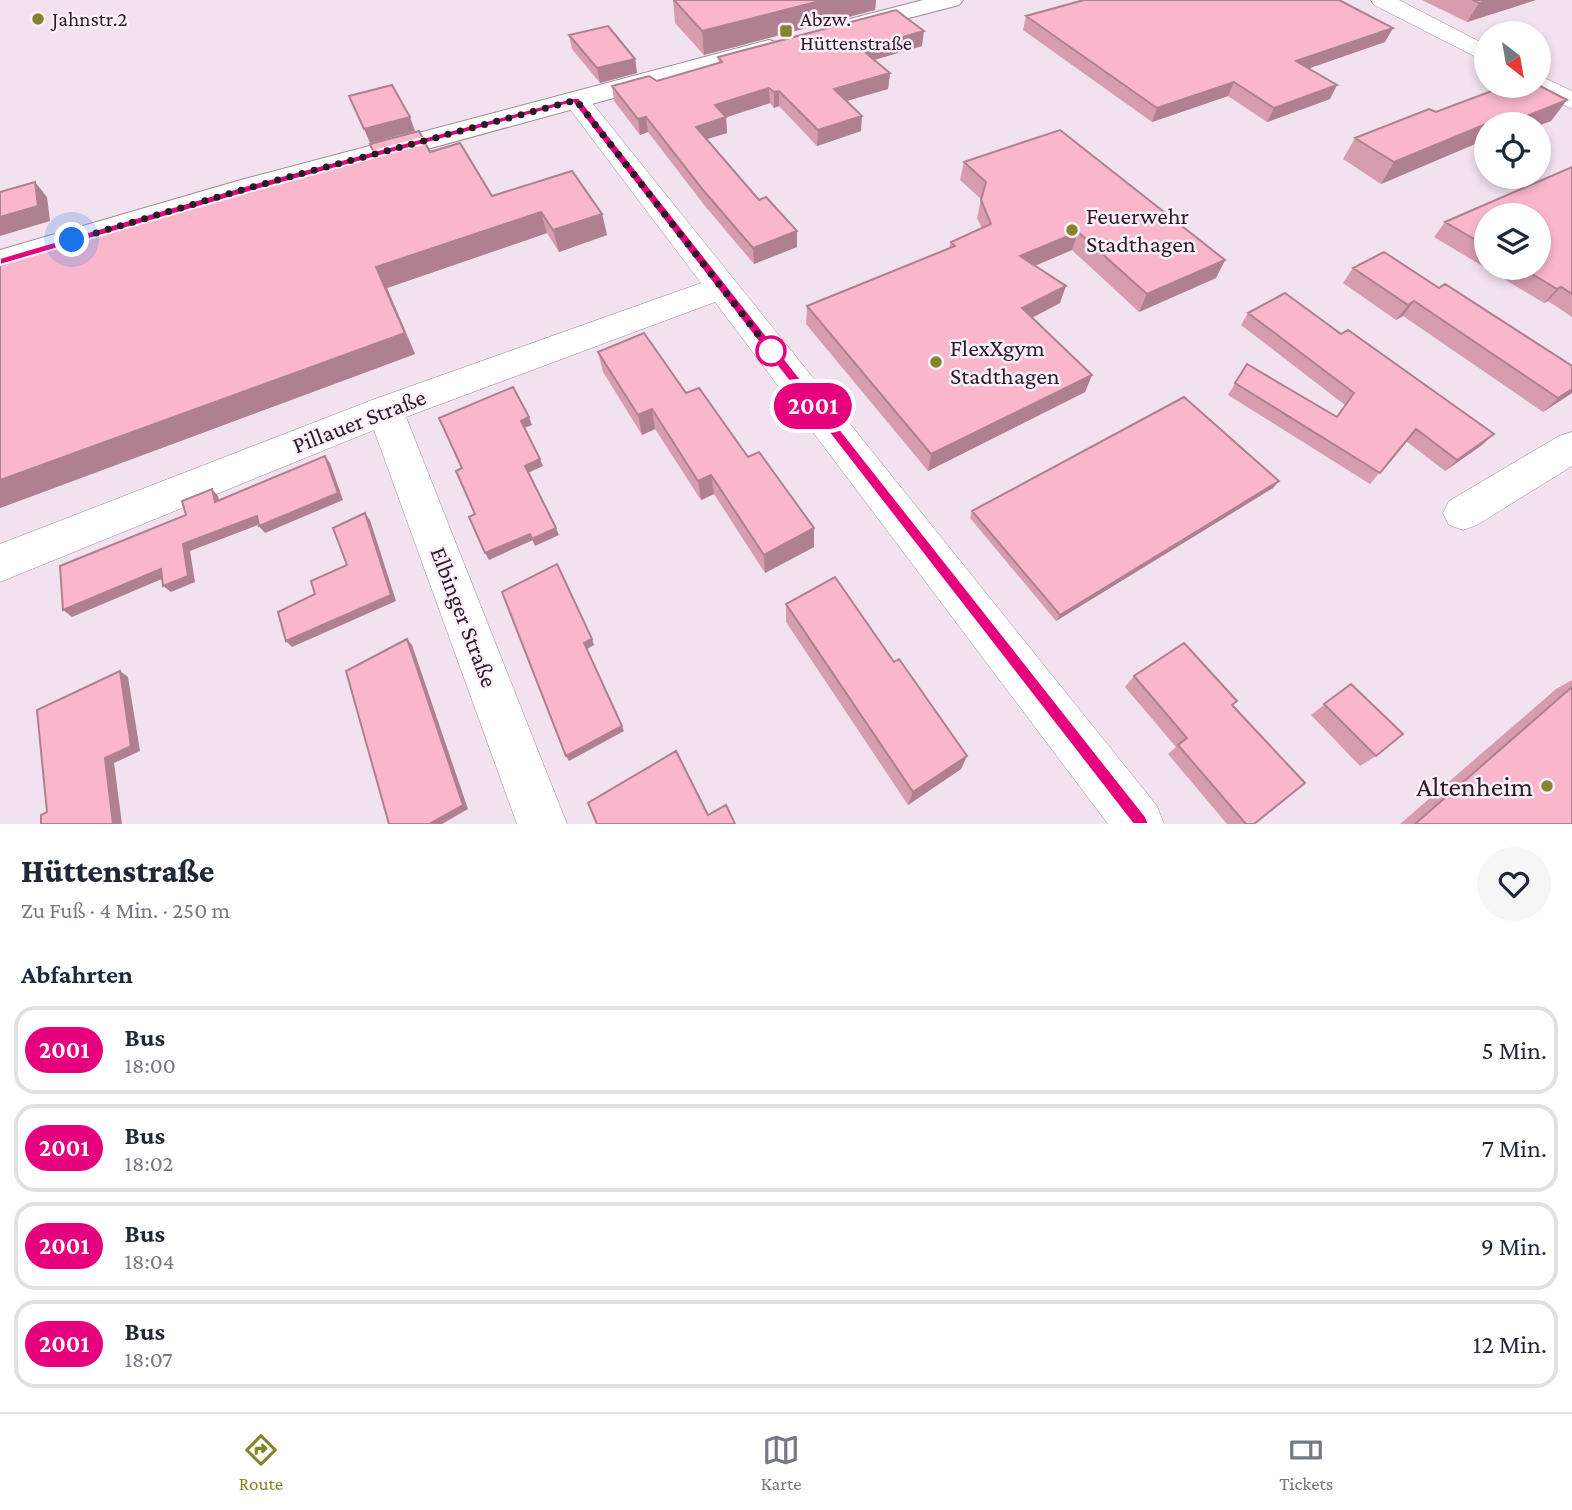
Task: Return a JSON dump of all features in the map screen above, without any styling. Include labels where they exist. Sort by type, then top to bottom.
[{"type":"main road","points":[[831,31],[951,0]]},
{"type":"main road","points":[[0,261],[252,187],[791,42]]},
{"type":"street","points":[[1382,0],[1474,49]]},
{"type":"street","points":[[1551,90],[1572,101]]},
{"type":"street","points":[[576,100],[1139,824]]},
{"type":"street","name":"Pillauer Straße","points":[[0,563],[385,410],[721,288]]},
{"type":"street","name":"Elbinger Straße","points":[[385,410],[542,824]]},
{"type":"street","points":[[1463,513],[1572,447]]},
{"type":"building","points":[[674,0],[824,0],[702,31]]},
{"type":"building","points":[[1084,0],[1339,0],[1393,28],[1296,61],[1337,85],[1274,108],[1234,82],[1157,108],[1026,16]]},
{"type":"building","points":[[896,10],[924,31],[861,49],[890,73],[834,89],[862,116],[818,130],[779,91],[774,92],[769,88],[715,105],[726,117],[696,127],[759,200],[766,197],[797,231],[753,248],[646,117],[638,119],[612,86],[649,76],[657,81],[722,62],[718,57]]},
{"type":"building","points":[[608,26],[635,59],[597,68],[569,35]]},
{"type":"building","points":[[392,85],[410,117],[364,129],[349,96]]},
{"type":"building","points":[[1551,92],[1567,100],[1537,112],[1474,112],[1474,129],[1394,162],[1355,138],[1429,109],[1436,112],[1474,98],[1551,98]]},
{"type":"building","points":[[1060,130],[1225,260],[1147,294],[1078,232],[1020,256],[1066,286],[1022,308],[1092,375],[931,454],[807,306],[955,246],[951,242],[991,224],[981,200],[986,182],[964,162]]},
{"type":"building","points":[[419,131],[430,152],[460,143],[492,196],[572,171],[602,214],[553,230],[541,212],[376,267],[405,333],[0,480],[0,263],[374,153],[370,144]]},
{"type":"building","points":[[1572,167],[1572,294],[1542,280],[1551,280],[1551,203],[1489,203],[1521,189],[1551,189],[1551,176]]},
{"type":"building","points":[[35,182],[38,206],[0,217],[0,192]]},
{"type":"building","points":[[1474,209],[1474,239],[1445,222]]},
{"type":"building","points":[[1384,252],[1439,288],[1445,284],[1572,366],[1572,389],[1558,398],[1414,301],[1408,305],[1353,268]]},
{"type":"building","points":[[1285,293],[1341,334],[1348,330],[1494,434],[1457,460],[1416,429],[1380,473],[1235,383],[1247,364],[1337,417],[1354,393],[1248,313]]},
{"type":"building","points":[[644,333],[686,393],[699,388],[748,457],[759,452],[814,528],[764,555],[711,475],[698,481],[652,409],[638,415],[598,352]]},
{"type":"building","points":[[513,387],[529,417],[521,421],[540,459],[525,466],[556,528],[532,539],[530,534],[485,553],[469,517],[475,514],[456,471],[462,468],[439,418]]},
{"type":"building","points":[[1184,397],[1279,481],[1060,615],[972,511]]},
{"type":"building","points":[[325,456],[338,493],[259,526],[257,516],[183,544],[188,576],[163,586],[161,569],[63,610],[60,566],[186,515],[182,501],[212,489],[215,502]]},
{"type":"building","points":[[365,513],[391,595],[286,641],[278,612],[315,594],[311,581],[347,565],[333,528]]},
{"type":"building","points":[[557,564],[592,639],[584,643],[622,726],[566,756],[502,592]]},
{"type":"building","points":[[835,577],[894,662],[899,659],[967,756],[913,792],[786,604]]},
{"type":"building","points":[[407,639],[463,805],[429,824],[389,824],[346,671]]},
{"type":"building","points":[[1184,643],[1237,701],[1232,705],[1305,783],[1254,824],[1246,824],[1178,745],[1187,738],[1134,676]]},
{"type":"building","points":[[120,671],[131,746],[105,758],[113,824],[41,824],[41,815],[47,812],[37,710]]},
{"type":"building","points":[[1351,684],[1403,734],[1376,756],[1324,704]]},
{"type":"building","points":[[1572,687],[1572,824],[1415,824]]},
{"type":"building","points":[[676,751],[708,815],[726,805],[735,824],[597,824],[588,803]]},
{"type":"bus line","name":"2001","points":[[0,261],[252,187],[576,100],[1139,824]]},
{"type":"place","name":"Jahnstr.2","points":[[38,19]]},
{"type":"place","name":"Abzw. Hüttenstraße","points":[[786,31]]},
{"type":"place","name":"Feuerwehr Stadthagen","points":[[1072,230]]},
{"type":"place","name":"FlexXgym Stadthagen","points":[[936,362]]},
{"type":"place","name":"Altenheim","points":[[1547,786]]},
{"type":"route","points":[[72,240],[252,187],[576,100],[771,351]]}]
